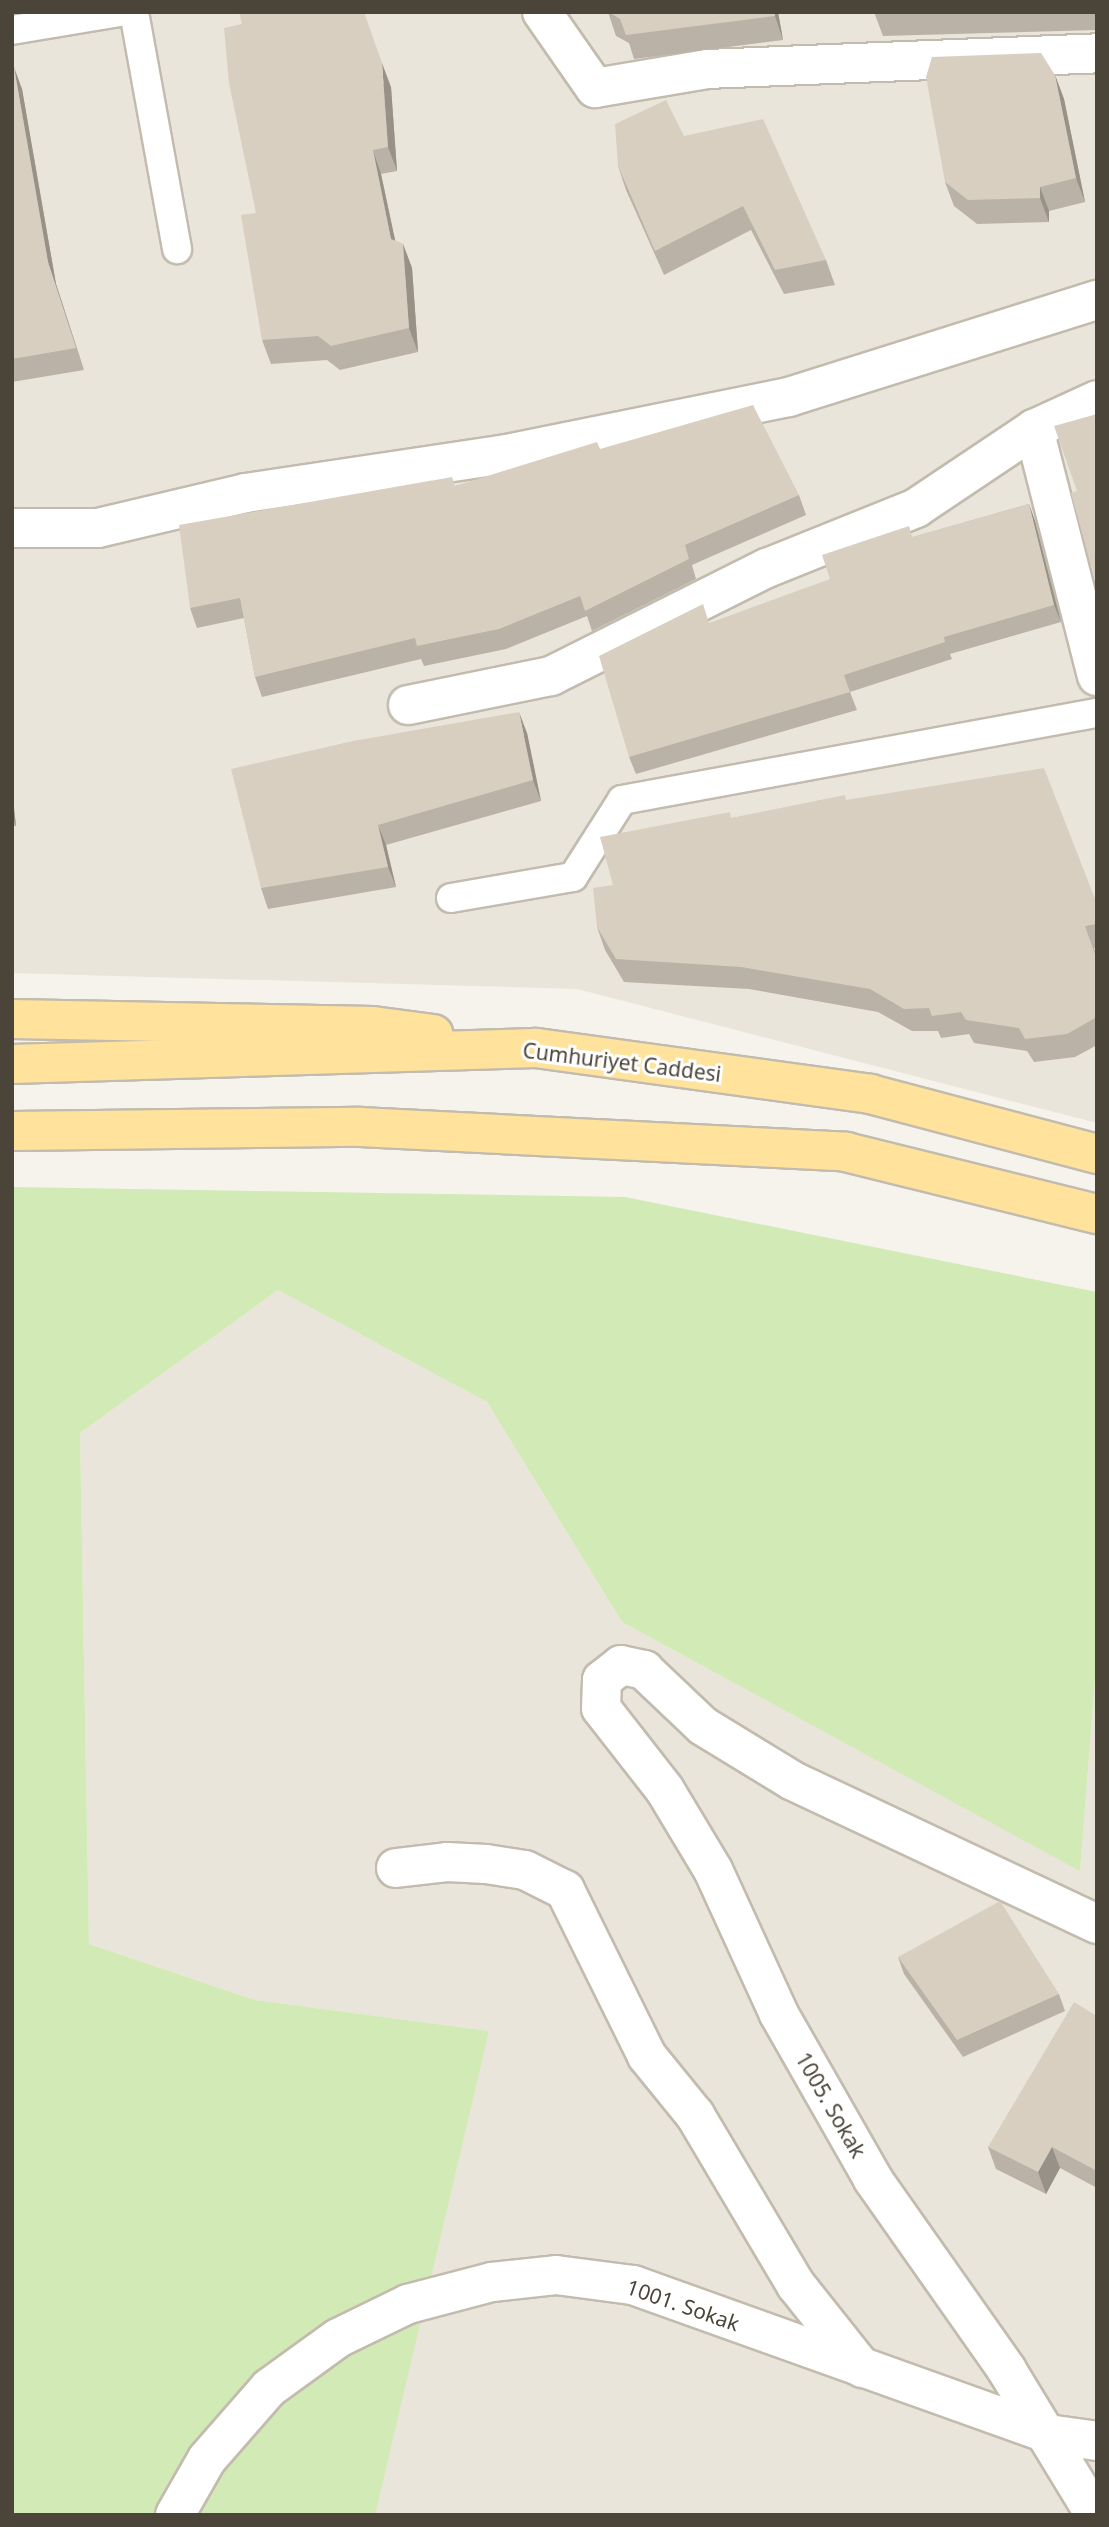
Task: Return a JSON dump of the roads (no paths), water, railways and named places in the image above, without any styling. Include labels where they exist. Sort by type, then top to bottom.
[{"type":"main road","points":[[12,1018],[373,1026],[536,1048]]},
{"type":"main road","name":"Cumhuriyet Caddesi","points":[[12,1064],[536,1048],[870,1094],[1097,1154]]},
{"type":"main road","points":[[12,1132],[360,1127],[846,1152],[1097,1214]]},
{"type":"street","points":[[542,12],[595,88],[707,69],[1097,53]]},
{"type":"street","points":[[12,528],[98,528],[246,493],[501,455],[789,397],[1097,300]]},
{"type":"street","points":[[408,705],[551,676],[767,568],[916,508],[1034,429],[1097,400]]},
{"type":"street","points":[[1034,429],[1097,676]]},
{"type":"street","name":"1005. Sokak","points":[[1095,2515],[1048,2434],[873,2179],[779,2014],[713,1870],[666,1790],[601,1707],[601,1680],[621,1665],[644,1670],[703,1726],[793,1781],[1097,1924]]},
{"type":"street","points":[[396,1868],[447,1862],[486,1864],[526,1870],[565,1890],[647,2056],[695,2115],[796,2285],[863,2370]]},
{"type":"street","name":"1001. Sokak","points":[[175,2515],[207,2459],[270,2388],[338,2338],[408,2304],[492,2282],[556,2276],[633,2285],[863,2370],[1048,2434],[1097,2441]]},
{"type":"lane","points":[[12,30],[119,12]]},
{"type":"lane","points":[[134,12],[177,249]]},
{"type":"lane","points":[[451,898],[573,877],[622,800],[1097,713]]}]
